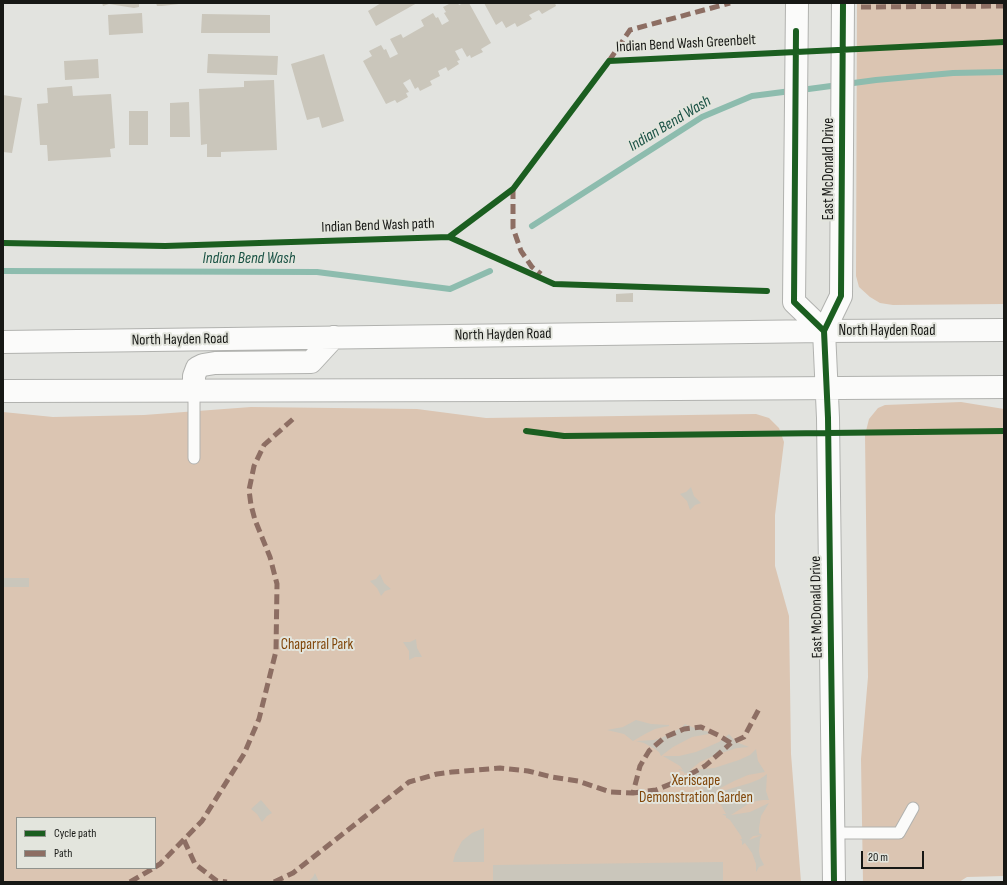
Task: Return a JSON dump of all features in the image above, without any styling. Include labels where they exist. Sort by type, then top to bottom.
[{"type":"main road","points":[[797,6],[794,302],[824,331]]},
{"type":"main road","name":"East McDonald Drive","points":[[834,882],[824,331],[841,296],[843,7]]},
{"type":"main road","name":"North Hayden Road","points":[[3,342],[1004,330]]},
{"type":"main road","points":[[194,390],[194,376],[197,368],[203,365],[215,363],[311,362],[334,337]]},
{"type":"main road","points":[[3,391],[1004,387]]},
{"type":"lane","points":[[194,390],[194,458]]},
{"type":"lane","points":[[834,833],[899,833],[913,808]]},
{"type":"green space","points":[[857,3],[1004,3],[1004,304],[893,305],[880,303],[870,297],[859,287],[856,276]]},
{"type":"green space","points":[[961,402],[1004,409],[1004,876],[967,877],[959,882],[863,882],[861,759],[868,677],[865,435],[869,419],[878,408],[885,405]]},
{"type":"green space","name":"Chaparral Park","points":[[251,407],[417,409],[486,418],[756,414],[769,418],[779,428],[784,442],[775,515],[775,566],[789,616],[791,754],[801,882],[3,882],[3,412],[53,417],[144,415]]},
{"type":"building","points":[[102,3],[139,3],[139,7],[134,8],[109,4],[103,6]]},
{"type":"building","points":[[156,3],[178,3],[179,4],[157,6]]},
{"type":"building","points":[[381,3],[417,3],[376,26],[368,11]]},
{"type":"building","points":[[451,3],[458,3],[459,5],[469,3],[491,43],[481,49],[483,52],[471,58],[470,55],[467,57],[462,48],[455,51],[460,60],[457,61],[459,64],[448,71],[446,67],[438,71],[440,76],[430,81],[432,85],[420,91],[418,87],[415,89],[410,79],[403,83],[409,92],[406,93],[408,97],[397,103],[395,100],[386,104],[363,61],[372,56],[369,51],[381,45],[384,50],[386,49],[390,58],[398,54],[390,39],[401,34],[403,38],[424,26],[421,20],[433,13],[436,18],[438,17],[442,25],[449,21],[444,13],[446,12],[443,7]]},
{"type":"building","points":[[484,3],[555,3],[556,6],[542,14],[539,10],[529,15],[532,19],[517,27],[515,23],[506,28],[502,21],[496,25]]},
{"type":"building","points":[[142,13],[143,33],[109,35],[108,15]]},
{"type":"building","points":[[202,14],[270,15],[270,33],[201,33]]},
{"type":"building","points":[[208,54],[278,56],[277,75],[207,73]]},
{"type":"building","points":[[324,54],[344,121],[322,128],[319,117],[307,120],[291,64]]},
{"type":"building","points":[[98,59],[99,78],[65,80],[64,61]]},
{"type":"building","points":[[274,80],[277,150],[221,152],[221,157],[207,157],[207,144],[201,145],[199,89],[244,87],[244,81]]},
{"type":"building","points":[[72,86],[73,96],[111,94],[115,148],[110,149],[111,157],[48,161],[47,145],[40,145],[37,104],[48,103],[47,88]]},
{"type":"building","points":[[3,95],[22,98],[12,153],[3,152]]},
{"type":"building","points":[[189,102],[190,137],[170,137],[170,103]]},
{"type":"building","points":[[129,111],[148,111],[148,145],[129,145]]},
{"type":"building","points":[[633,293],[633,302],[616,302],[616,294]]},
{"type":"building","points":[[691,487],[694,496],[701,503],[695,505],[690,510],[687,501],[680,494],[686,492]]},
{"type":"building","points":[[380,574],[384,583],[391,589],[385,591],[381,596],[377,588],[370,581],[376,579]]},
{"type":"building","points":[[3,578],[29,578],[29,587],[3,587]]},
{"type":"building","points":[[416,639],[417,648],[422,657],[415,657],[409,660],[409,651],[403,642],[410,642]]},
{"type":"building","points":[[636,720],[651,724],[669,726],[655,729],[633,741],[624,734],[607,730],[623,727]]},
{"type":"building","points":[[685,724],[697,729],[714,733],[692,737],[673,747],[661,756],[655,749],[644,743],[636,741],[661,738],[681,728]]},
{"type":"building","points":[[729,734],[736,742],[749,747],[737,748],[718,754],[700,762],[690,770],[714,768],[739,760],[750,755],[756,749],[758,761],[765,772],[748,775],[715,791],[726,790],[750,783],[767,774],[766,791],[769,800],[751,802],[731,815],[750,812],[769,803],[761,816],[759,828],[759,833],[762,835],[760,839],[759,851],[764,865],[759,867],[756,872],[756,864],[752,853],[745,843],[742,845],[742,841],[740,839],[742,839],[741,836],[730,820],[722,814],[726,814],[720,803],[709,794],[706,796],[702,786],[690,775],[686,773],[684,774],[684,772],[678,769],[683,770],[680,766],[663,756],[679,756],[696,752],[719,742]],"holes":[[[762,835],[749,840],[753,836]]]},
{"type":"building","points":[[261,800],[272,813],[262,822],[257,814],[251,809]]},
{"type":"building","points":[[484,828],[484,862],[453,862],[455,854],[462,841],[472,833]]},
{"type":"building","points":[[723,862],[723,882],[493,882],[493,865]]},
{"type":"building","points":[[315,873],[319,882],[308,882],[313,877]]},
{"type":"waterway","name":"Indian Bend Wash","points":[[801,90],[876,80],[953,73],[1004,72]]},
{"type":"waterway","name":"Indian Bend Wash","points":[[532,226],[702,117],[752,96],[791,91]]},
{"type":"waterway","name":"Indian Bend Wash","points":[[3,271],[317,272],[450,289],[490,271]]},
{"type":"marked path","points":[[609,61],[630,30],[730,3]]},
{"type":"marked path","points":[[861,7],[1004,6]]},
{"type":"marked path","points":[[513,189],[513,228],[521,251],[532,267],[541,274]]},
{"type":"marked path","points":[[156,866],[202,821],[244,754],[259,719],[276,651],[277,584],[270,557],[255,520],[249,490],[254,466],[264,445],[293,419]]},
{"type":"marked path","points":[[274,882],[293,873],[409,782],[437,774],[500,768],[528,771],[578,781],[610,792],[633,793],[640,766],[649,751],[665,737],[684,729],[701,727],[731,743],[744,737],[759,709]]},
{"type":"marked path","points":[[633,793],[656,790],[678,781],[705,766],[731,743]]},
{"type":"marked path","points":[[184,840],[195,864],[217,881],[227,882]]},
{"type":"marked path","points":[[130,882],[152,869]]},
{"type":"cycle path","points":[[834,882],[828,418],[824,331],[841,296],[843,3]]},
{"type":"cycle path","points":[[796,31],[794,302],[824,331]]},
{"type":"cycle path","name":"Indian Bend Wash Greenbelt","points":[[449,237],[513,189],[609,61],[1004,42]]},
{"type":"cycle path","name":"Indian Bend Wash path","points":[[3,243],[165,246],[449,237],[554,284],[767,291]]},
{"type":"cycle path","points":[[526,431],[564,436],[1004,431]]},
{"type":"park label","name":"Xeriscape Demonstration Garden","points":[[696,790]]}]
